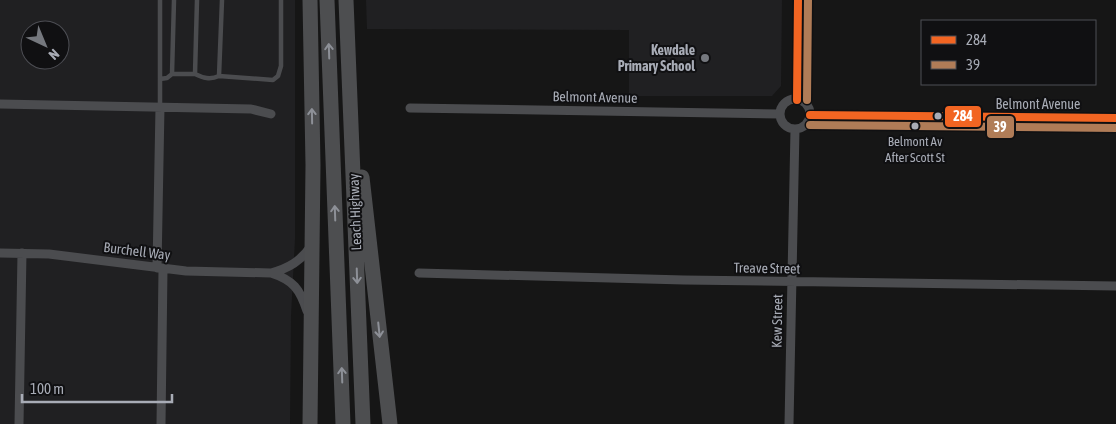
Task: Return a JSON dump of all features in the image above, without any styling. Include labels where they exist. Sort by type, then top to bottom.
[{"type":"highway","points":[[310,0],[313,165],[310,424]]},
{"type":"highway","name":"Leach Highway","points":[[327,0],[343,424]]},
{"type":"highway","name":"Leach Highway","points":[[346,0],[364,424]]},
{"type":"highway","points":[[349,55],[390,424]]},
{"type":"street","points":[[797,100],[798,0]]},
{"type":"street","points":[[797,100],[804,103],[810,114],[807,123],[795,130],[786,126],[780,119],[780,114],[783,105],[797,100]]},
{"type":"street","points":[[0,104],[250,109],[271,114]]},
{"type":"street","points":[[160,107],[161,424]]},
{"type":"street","name":"Belmont Avenue","points":[[410,108],[780,114]]},
{"type":"street","name":"Belmont Avenue","points":[[810,114],[1116,118]]},
{"type":"street","name":"Kew Street","points":[[788,424],[795,130]]},
{"type":"street","name":"Burchell Way","points":[[0,253],[49,254],[186,271],[271,273],[283,270],[297,262],[312,244]]},
{"type":"street","points":[[18,424],[22,253]]},
{"type":"street","name":"Burchell Way","points":[[271,273],[284,277],[295,285],[303,298],[311,323]]},
{"type":"street","name":"Treave Street","points":[[419,273],[665,280],[1116,286]]},
{"type":"lane","points":[[160,0],[160,107]]},
{"type":"lane","points":[[172,74],[174,0]]},
{"type":"lane","points":[[195,74],[197,0]]},
{"type":"lane","points":[[219,76],[222,0]]},
{"type":"lane","points":[[160,79],[167,78],[172,74],[195,74],[203,78],[213,79],[219,76],[273,80],[278,76],[281,66],[282,0]]},
{"type":"shaded area","points":[[0,0],[295,0],[295,239],[291,316],[290,424],[0,424]]},
{"type":"shaded area","name":"Kewdale Primary School","points":[[366,0],[782,0],[781,86],[772,96],[629,96],[629,30],[367,29]]},
{"type":"transit line","name":"284","points":[[797,100],[798,0]]},
{"type":"transit line","name":"39","points":[[807,100],[808,0]]},
{"type":"transit line","name":"284","points":[[810,115],[1116,118]]},
{"type":"transit line","name":"39","points":[[810,125],[1116,128]]},
{"type":"place","name":"Kewdale Primary School","points":[[705,58]]},
{"type":"place","name":"Belmont Av After Scott St","points":[[915,126]]}]
